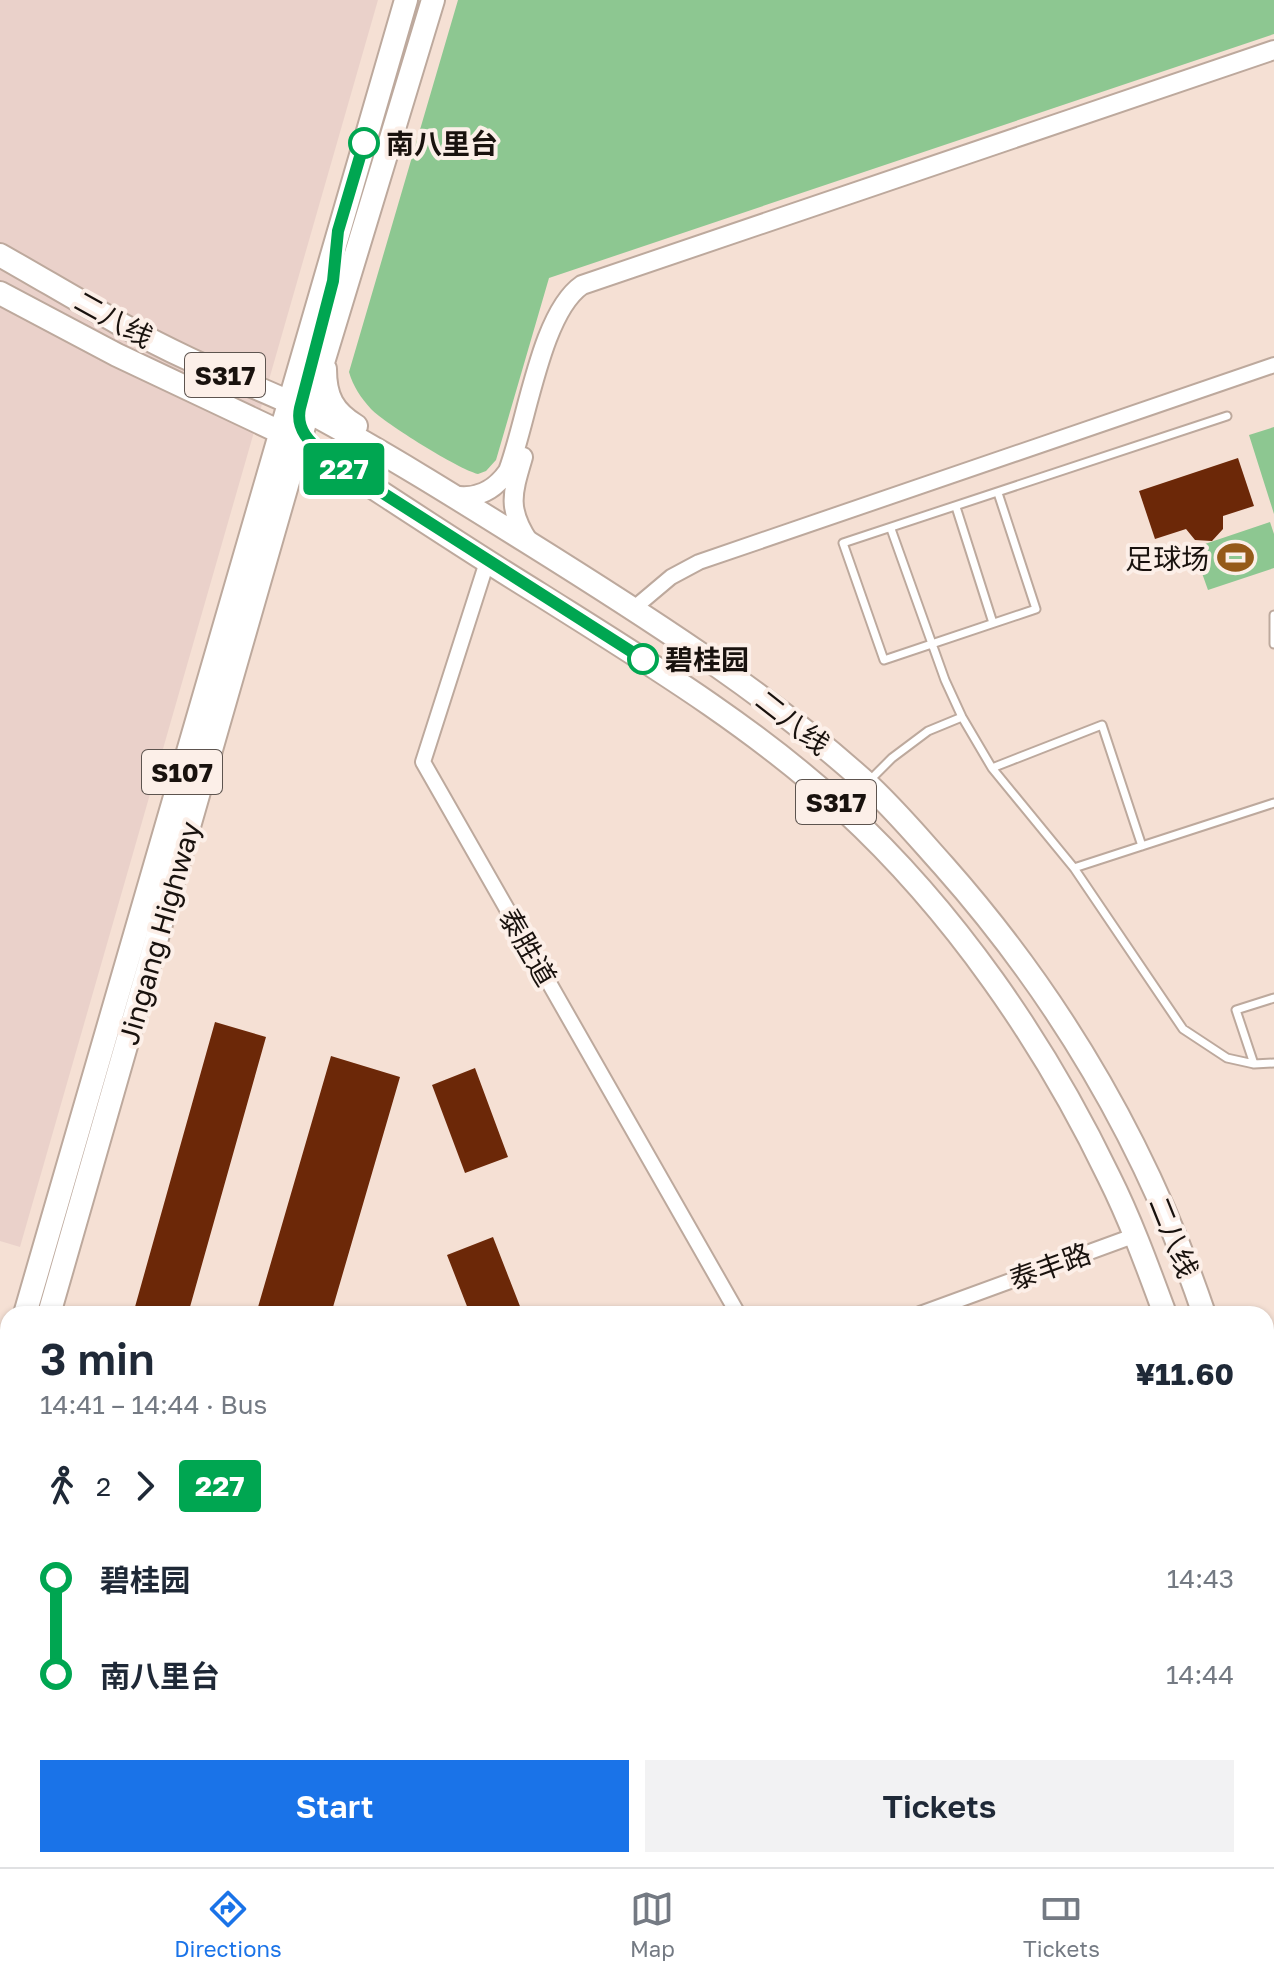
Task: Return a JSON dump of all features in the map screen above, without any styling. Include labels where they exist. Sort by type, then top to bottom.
[{"type":"main road","points":[[297,422],[333,281],[338,231],[406,0]]},
{"type":"main road","name":"Jingang Highway","points":[[27,1306],[297,422],[326,357],[433,0]]},
{"type":"main road","name":"二八线","points":[[0,255],[297,422],[451,495],[633,609],[766,699],[867,783],[979,905],[1031,974],[1074,1039],[1140,1155],[1201,1306]]},
{"type":"main road","name":"二八线","points":[[0,293],[117,355],[297,422],[328,458],[487,562],[666,673],[842,808],[948,923],[1029,1035],[1076,1112],[1136,1235],[1162,1306]]},
{"type":"main road","points":[[326,357],[327,390],[337,413],[424,471],[451,495]]},
{"type":"main road","name":"Jingang Highway","points":[[51,1306],[297,422]]},
{"type":"street","points":[[451,495],[472,497],[483,494],[500,482],[508,471],[550,328],[564,301],[582,285],[1274,50]]},
{"type":"street","points":[[531,545],[514,514],[514,488],[560,327],[575,303],[584,297],[595,290],[869,197],[1274,63]]},
{"type":"street","points":[[633,609],[671,577],[699,562],[1274,365]]},
{"type":"street","name":"泰胜道","points":[[487,562],[423,762],[733,1306]]},
{"type":"street","name":"泰丰路","points":[[942,1306],[1136,1235]]},
{"type":"lane","points":[[998,493],[1036,609],[884,660],[843,543],[1227,416]]},
{"type":"lane","points":[[956,507],[993,623]]},
{"type":"lane","points":[[891,529],[945,680],[962,717],[992,768],[1074,868],[1183,1029],[1227,1058],[1254,1064],[1274,1063]]},
{"type":"lane","points":[[1274,615],[1274,644]]},
{"type":"lane","points":[[842,808],[892,758],[928,731],[962,717]]},
{"type":"lane","points":[[992,768],[1102,725],[1142,846]]},
{"type":"lane","points":[[1074,868],[1274,803]]},
{"type":"lane","points":[[1254,1064],[1236,1010],[1274,998]]},
{"type":"shaded area","points":[[0,0],[378,0],[20,1247],[0,1241]]},
{"type":"green space","points":[[458,0],[1274,0],[1274,34],[549,278],[496,460],[486,471],[478,474],[439,455],[379,416],[361,396],[349,372]]},
{"type":"green space","name":"足球场","points":[[1274,427],[1274,514],[1249,435]]},
{"type":"green space","name":"足球场","points":[[1270,522],[1274,534],[1274,568],[1208,590],[1193,548]]},
{"type":"building","points":[[1238,458],[1254,506],[1223,516],[1223,529],[1212,541],[1195,540],[1186,529],[1155,539],[1139,491]]},
{"type":"building","points":[[215,1022],[266,1037],[190,1306],[135,1306]]},
{"type":"building","points":[[331,1056],[400,1077],[333,1306],[258,1306]]},
{"type":"building","points":[[475,1068],[508,1157],[465,1173],[432,1085]]},
{"type":"building","points":[[493,1237],[520,1306],[467,1306],[447,1255]]},
{"type":"bus line","name":"227","points":[[364,143],[338,231],[333,281],[298,415],[302,432],[328,458],[643,659]]},
{"type":"place","name":"南八里台","points":[[364,143]]},
{"type":"place","name":"足球场","points":[[1235,558]]},
{"type":"place","name":"碧桂园","points":[[643,659]]}]
